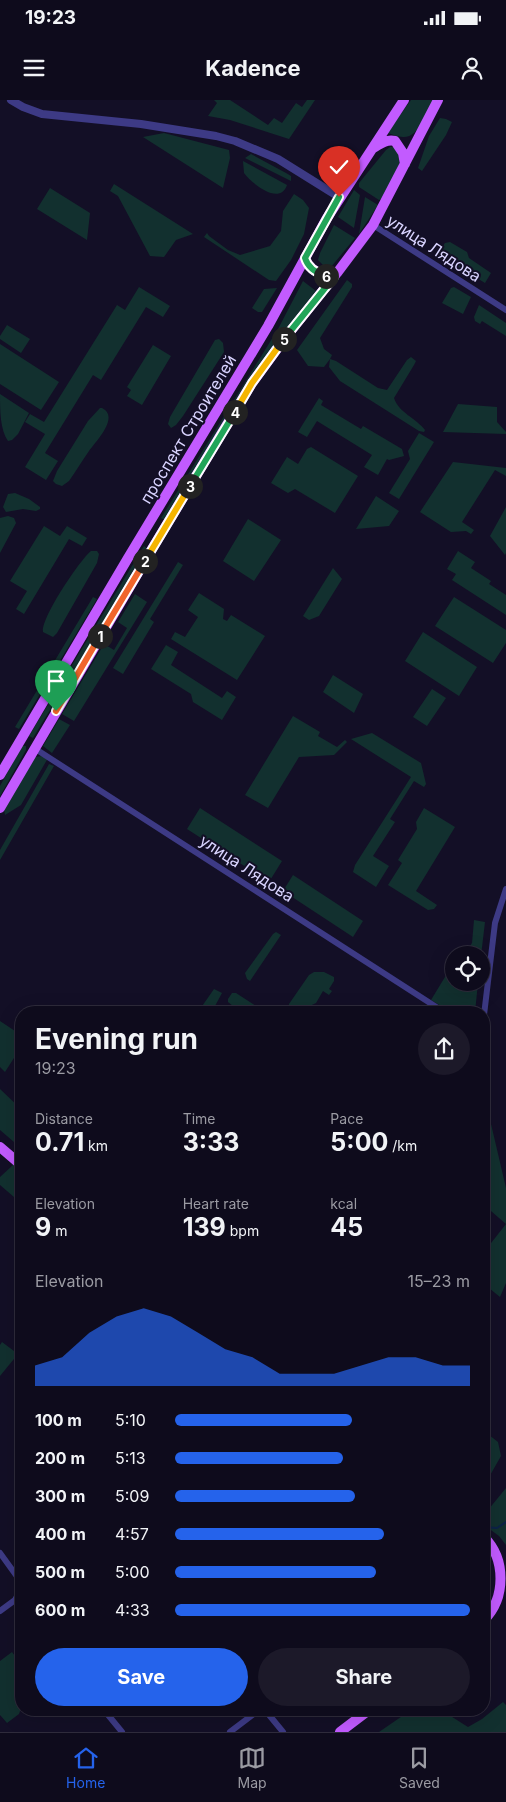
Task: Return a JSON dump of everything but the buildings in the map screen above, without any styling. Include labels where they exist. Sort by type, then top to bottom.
[{"type":"main road","name":"проспект Строителей","points":[[0,808],[252,383],[373,225],[438,100]]},
{"type":"main road","name":"проспект Строителей","points":[[0,775],[268,326],[339,197],[402,102]]},
{"type":"main road","points":[[369,152],[381,143],[390,140],[395,141],[403,153],[405,164]]},
{"type":"main road","points":[[305,258],[307,265],[315,271],[334,277]]},
{"type":"main road","points":[[0,1147],[15,1160]]},
{"type":"main road","points":[[490,1542],[501,1559],[505,1579],[501,1598],[490,1612]]},
{"type":"main road","points":[[340,1732],[361,1716]]},
{"type":"street","points":[[10,100],[42,114],[151,125],[235,141],[278,159],[339,197]]},
{"type":"street","name":"улица Лядова","points":[[373,225],[506,310]]},
{"type":"street","name":"улица Лядова","points":[[34,748],[435,1006]]},
{"type":"street","points":[[485,1006],[495,923],[506,889]]},
{"type":"street","points":[[0,1553],[15,1574]]},
{"type":"street","points":[[0,1611],[15,1600]]},
{"type":"street","points":[[109,1716],[122,1732]]},
{"type":"street","points":[[230,1732],[251,1716]]},
{"type":"street","points":[[270,1716],[283,1732]]},
{"type":"green space","points":[[214,100],[230,100],[268,125],[274,118],[282,123],[296,103],[302,107],[307,100],[315,100],[289,139],[230,120],[208,116],[217,103]]},
{"type":"green space","points":[[411,100],[434,100],[422,123],[414,133],[409,136],[399,137],[387,133]]},
{"type":"green space","points":[[440,118],[452,122],[446,135],[422,171],[418,168],[429,136]]},
{"type":"green space","points":[[164,133],[229,150],[230,158],[223,188],[143,137]]},
{"type":"green space","points":[[390,147],[397,147],[400,165],[385,197],[379,200],[359,187],[359,183]]},
{"type":"green space","points":[[251,154],[291,176],[291,181],[245,158]]},
{"type":"green space","points":[[243,161],[287,185],[278,194],[266,191],[244,173]]},
{"type":"green space","points":[[114,184],[193,234],[176,240],[164,257],[150,256],[118,196],[110,191]]},
{"type":"green space","points":[[50,188],[90,213],[87,240],[37,209]]},
{"type":"green space","points":[[354,190],[360,195],[354,228],[338,217]]},
{"type":"green space","points":[[294,194],[303,200],[309,208],[304,234],[291,260],[276,281],[269,280],[204,237],[207,233],[228,250],[240,255],[270,246],[281,231],[283,211]]},
{"type":"green space","points":[[365,197],[378,205],[359,234]]},
{"type":"green space","points":[[334,225],[355,238],[331,267],[325,267],[318,260]]},
{"type":"green space","points":[[450,242],[467,252],[469,258],[491,273],[485,283],[462,269],[459,272],[440,259],[437,255],[445,243]]},
{"type":"green space","points":[[347,280],[352,284],[352,287],[320,338],[324,349],[332,355],[324,367],[308,366],[297,350]]},
{"type":"green space","points":[[303,281],[316,291],[260,366],[165,520],[161,518],[278,329]]},
{"type":"green space","points":[[139,287],[170,306],[163,317],[146,307],[101,380],[93,375],[45,453],[58,461],[46,480],[25,467],[45,434],[25,422],[30,414],[44,422],[117,305],[125,310]]},
{"type":"green space","points":[[454,287],[471,297],[463,314],[442,303],[451,288]]},
{"type":"green space","points":[[277,288],[262,312],[252,308],[264,289]]},
{"type":"green space","points":[[479,305],[506,323],[506,336],[482,321],[480,324],[475,321],[474,317]]},
{"type":"green space","points":[[7,325],[30,339],[21,353],[0,339]]},
{"type":"green space","points":[[219,339],[223,343],[224,352],[183,416],[171,428],[168,424],[170,417],[215,340]]},
{"type":"green space","points":[[0,344],[59,382],[41,410],[0,384]]},
{"type":"green space","points":[[153,345],[171,356],[142,405],[127,396],[131,390],[127,387]]},
{"type":"green space","points":[[411,357],[416,361],[394,398],[400,408],[425,430],[424,432],[419,431],[340,381],[329,367],[330,359],[378,388],[387,390]]},
{"type":"green space","points":[[0,394],[29,413],[18,434],[8,441],[2,426]]},
{"type":"green space","points":[[319,398],[323,401],[321,405],[361,429],[363,426],[402,449],[404,456],[387,459],[378,475],[364,467],[372,455],[317,421],[307,437],[298,432]]},
{"type":"green space","points":[[458,404],[497,407],[497,422],[506,434],[443,432]]},
{"type":"green space","points":[[100,408],[107,412],[109,417],[105,429],[69,481],[62,486],[56,484],[53,481],[57,471],[88,421]]},
{"type":"green space","points":[[419,433],[434,442],[399,499],[389,493],[410,459],[408,451]]},
{"type":"green space","points":[[311,447],[358,476],[335,513],[295,489],[288,493],[271,483],[287,457],[298,464],[307,449]]},
{"type":"green space","points":[[453,462],[506,468],[506,476],[495,470],[462,522],[474,530],[471,534],[466,531],[451,532],[420,512]]},
{"type":"green space","points":[[15,493],[29,499],[40,509],[36,511],[23,509],[6,512],[3,507],[8,494]]},
{"type":"green space","points":[[376,496],[399,511],[389,526],[356,529]]},
{"type":"green space","points":[[506,507],[506,553],[505,555],[490,536]]},
{"type":"green space","points":[[8,516],[14,518],[16,523],[0,553],[0,518]]},
{"type":"green space","points":[[248,519],[281,540],[254,581],[223,561]]},
{"type":"green space","points":[[44,526],[60,536],[67,526],[87,538],[82,546],[69,539],[24,614],[16,609],[27,591],[10,581]]},
{"type":"green space","points":[[144,546],[148,549],[33,738],[29,736]]},
{"type":"green space","points":[[91,551],[97,551],[99,554],[97,563],[57,633],[53,637],[43,632],[44,625],[54,603],[78,566]]},
{"type":"green space","points":[[458,551],[475,562],[471,568],[491,581],[489,584],[506,595],[506,615],[452,580],[456,574],[447,569]]},
{"type":"green space","points":[[178,562],[183,565],[150,619],[154,622],[123,674],[113,668]]},
{"type":"green space","points":[[333,568],[342,579],[319,616],[309,620],[303,616]]},
{"type":"green space","points":[[199,593],[224,609],[223,619],[227,621],[231,615],[265,636],[237,680],[171,639],[175,632],[185,637],[198,617],[188,610]]},
{"type":"green space","points":[[135,594],[147,602],[74,721],[62,714],[104,644],[114,650],[127,628],[118,622]]},
{"type":"green space","points":[[93,597],[97,599],[19,729],[15,727]]},
{"type":"green space","points":[[454,597],[506,630],[506,643],[493,663],[435,626]]},
{"type":"green space","points":[[423,632],[477,667],[459,696],[405,661]]},
{"type":"green space","points":[[166,645],[178,652],[171,665],[222,698],[227,691],[236,697],[222,720],[193,702],[191,694],[151,669]]},
{"type":"green space","points":[[333,675],[363,694],[354,713],[323,692]]},
{"type":"green space","points":[[432,689],[446,698],[427,726],[413,717]]},
{"type":"green space","points":[[293,716],[320,732],[318,736],[337,747],[345,740],[347,742],[334,755],[299,757],[268,808],[245,795]]},
{"type":"green space","points":[[59,719],[70,725],[52,753],[43,746]]},
{"type":"green space","points":[[372,733],[421,763],[426,784],[424,787],[414,781],[390,819],[395,822],[373,856],[389,866],[376,887],[353,872],[355,865],[411,777],[351,739]]},
{"type":"green space","points":[[22,746],[26,746],[26,750],[0,796],[0,786]]},
{"type":"green space","points":[[42,756],[48,758],[21,805],[5,815],[4,809],[35,757]]},
{"type":"green space","points":[[49,764],[54,766],[0,860],[0,850]]},
{"type":"green space","points":[[200,808],[282,861],[269,882],[187,829]]},
{"type":"green space","points":[[424,808],[455,827],[416,891],[437,905],[434,909],[428,910],[388,885],[402,863],[398,860],[417,829],[416,822]]},
{"type":"green space","points":[[293,875],[363,921],[353,937],[283,891]]},
{"type":"green space","points":[[474,920],[485,922],[482,946],[470,946],[472,943]]},
{"type":"green space","points":[[276,932],[281,935],[250,981],[245,973]]},
{"type":"green space","points":[[314,972],[324,972],[334,977],[334,981],[329,989],[332,991],[329,995],[323,991],[316,1003],[310,1006],[289,1006],[289,1004],[309,975]]},
{"type":"green space","points":[[445,977],[445,991],[477,991],[476,1006],[441,1006],[431,1000]]},
{"type":"green space","points":[[214,989],[222,993],[215,1006],[202,1006]]},
{"type":"green space","points":[[232,993],[236,993],[256,1006],[233,1006],[228,1002]]},
{"type":"green space","points":[[0,1021],[15,1031],[15,1056],[5,1072],[0,1067]]},
{"type":"green space","points":[[0,1089],[15,1103],[15,1143],[0,1130]]},
{"type":"green space","points":[[490,1120],[506,1188],[506,1224],[490,1210]]},
{"type":"green space","points":[[13,1165],[15,1166],[15,1198],[0,1185],[0,1177]]},
{"type":"green space","points":[[506,1224],[506,1283],[500,1297],[490,1289],[490,1244]]},
{"type":"green space","points":[[2,1342],[15,1352],[15,1358],[0,1376],[0,1345]]},
{"type":"green space","points":[[490,1436],[498,1442],[501,1456],[490,1475]]},
{"type":"green space","points":[[506,1488],[506,1545],[499,1536],[490,1529],[490,1508]]},
{"type":"green space","points":[[12,1652],[15,1656],[16,1716],[7,1723],[0,1715],[0,1661]]},
{"type":"green space","points":[[503,1702],[506,1705],[506,1732],[379,1732],[402,1716],[451,1716],[468,1727],[486,1716],[490,1716],[490,1713]]},
{"type":"waterway","points":[[490,1527],[497,1528],[506,1522]]},
{"type":"route","points":[[56,711],[252,383],[334,277],[315,271],[307,265],[305,258],[339,197]]}]
